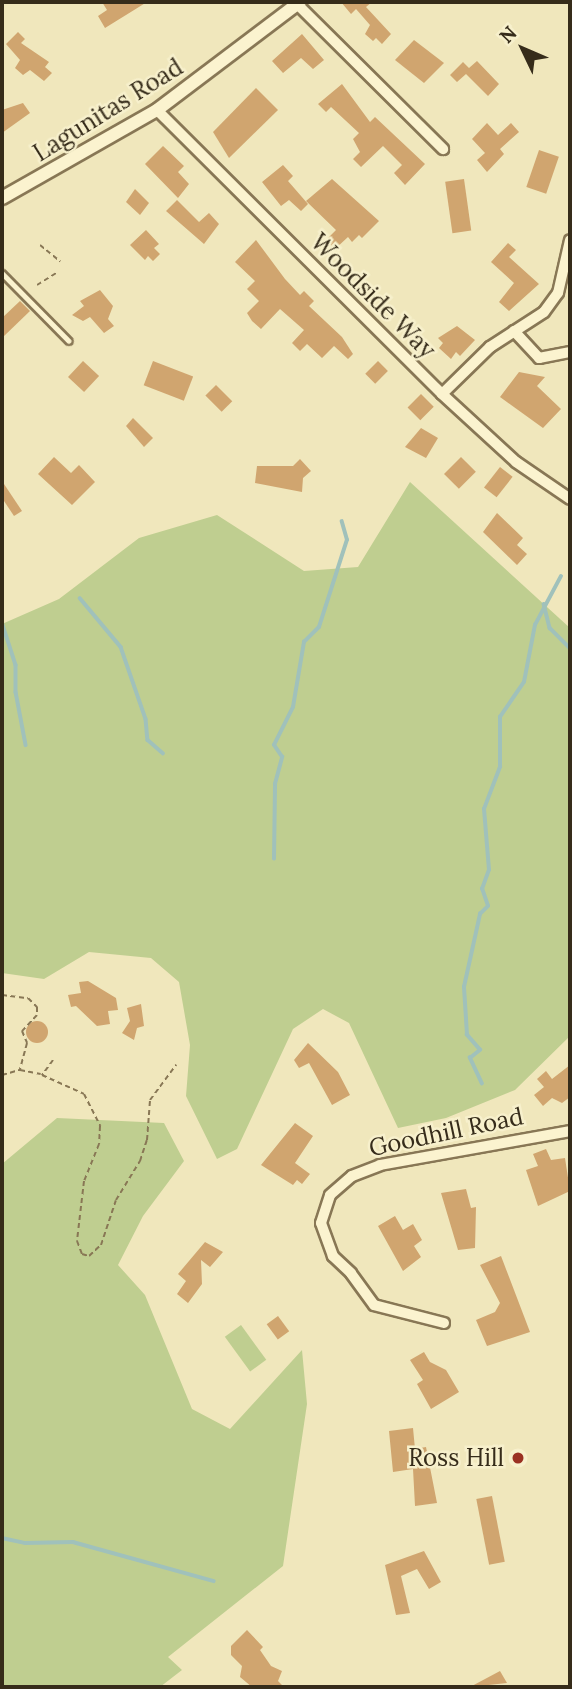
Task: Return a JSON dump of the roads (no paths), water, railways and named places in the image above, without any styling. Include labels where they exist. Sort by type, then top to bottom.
[{"type":"street","name":"Lagunitas Road","points":[[2,197],[157,110],[299,3]]},
{"type":"street","points":[[299,3],[443,149]]},
{"type":"street","name":"Woodside Way","points":[[157,110],[442,394],[516,462],[570,499]]},
{"type":"street","points":[[442,394],[491,346],[544,312],[558,293],[570,240]]},
{"type":"street","points":[[514,331],[539,358],[570,352]]},
{"type":"street","name":"Goodhill Road","points":[[444,1323],[374,1305],[351,1273],[333,1256],[321,1223],[330,1195],[352,1176],[380,1164],[570,1131]]},
{"type":"lane","points":[[2,273],[69,341]]},
{"type":"waterway","points":[[274,859],[275,784],[282,757],[274,745],[293,707],[304,642],[319,627],[347,540],[342,522]]},
{"type":"waterway","points":[[482,1084],[470,1058],[480,1050],[467,1035],[464,987],[480,914],[488,906],[482,889],[489,870],[484,809],[500,767],[500,717],[524,682],[535,625],[561,576]]},
{"type":"waterway","points":[[80,598],[121,647],[146,719],[148,740],[163,753]]},
{"type":"waterway","points":[[544,604],[550,628],[570,648]]},
{"type":"waterway","points":[[2,622],[16,665],[16,692],[26,745]]},
{"type":"waterway","points":[[2,1538],[25,1543],[73,1542],[214,1581]]},
{"type":"place","name":"Ross Hill","points":[[518,1458]]}]
